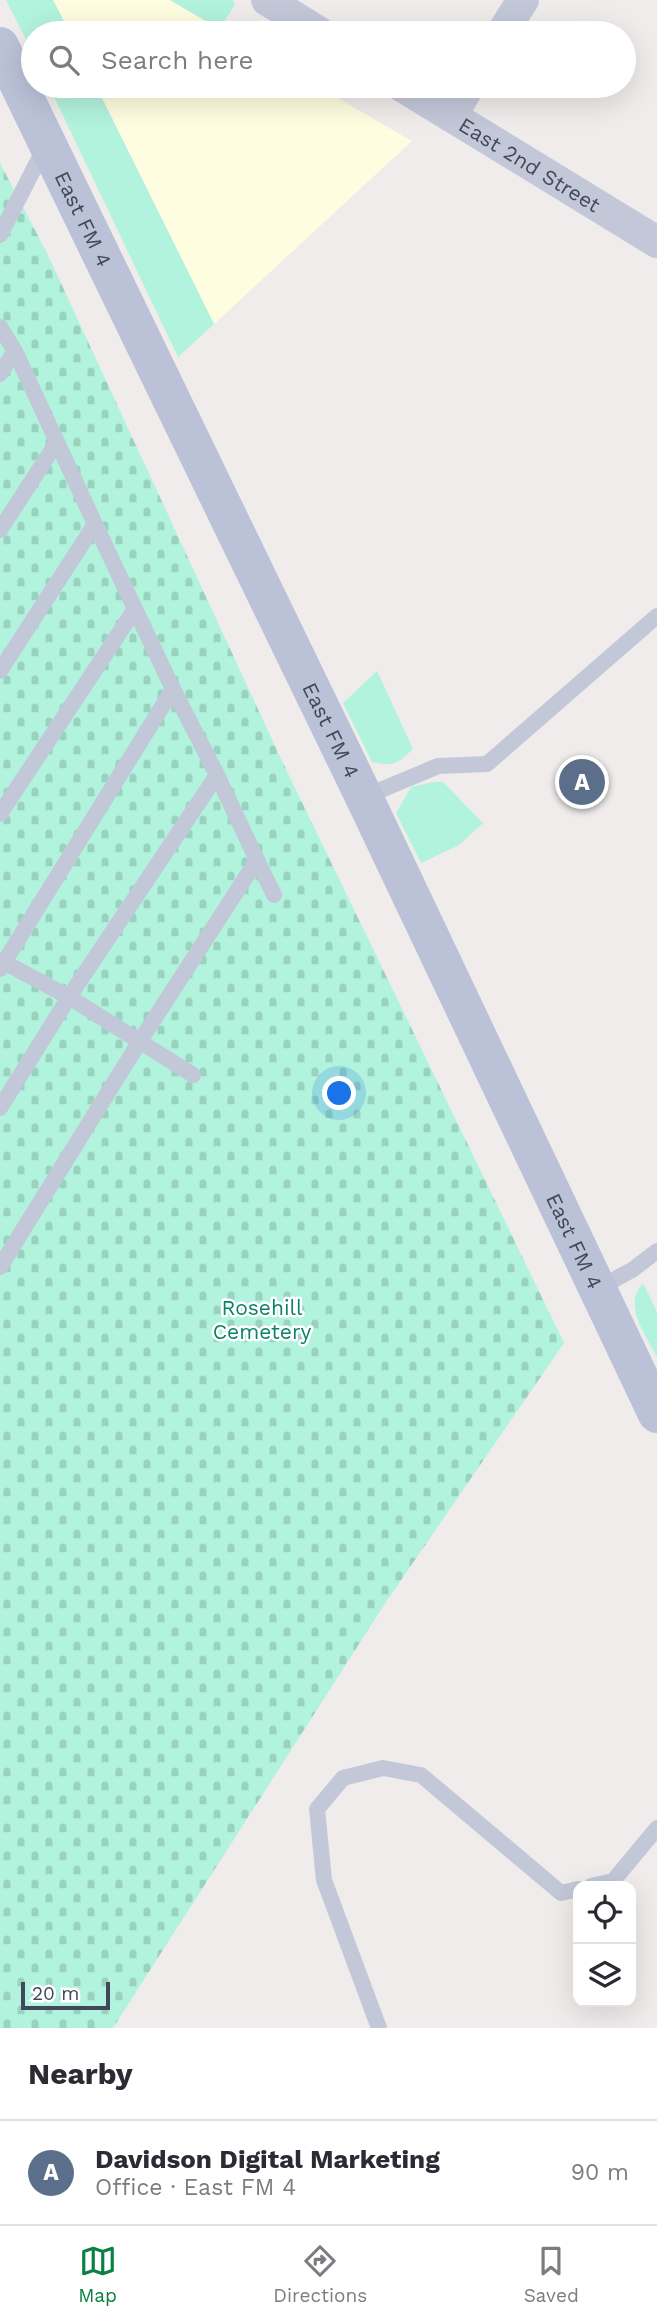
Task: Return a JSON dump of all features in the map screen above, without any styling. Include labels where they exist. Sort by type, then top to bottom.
[{"type":"main road","name":"East FM 4","points":[[0,46],[21,88]]},
{"type":"main road","name":"East FM 4","points":[[26,98],[364,797],[657,1414]]},
{"type":"street","points":[[510,21],[523,0]]},
{"type":"street","points":[[270,1],[301,21]]},
{"type":"street","name":"East 2nd Street","points":[[421,98],[657,242]]},
{"type":"street","points":[[450,116],[461,98]]},
{"type":"lane","points":[[0,235],[48,141]]},
{"type":"lane","points":[[0,327],[15,351],[173,689],[274,895]]},
{"type":"lane","points":[[0,374],[15,351]]},
{"type":"lane","points":[[0,530],[57,442]]},
{"type":"lane","points":[[0,671],[96,524]]},
{"type":"lane","points":[[0,814],[135,609]]},
{"type":"lane","points":[[364,797],[438,766],[487,764],[657,616]]},
{"type":"lane","points":[[173,689],[1,964],[69,997],[192,1075]]},
{"type":"lane","points":[[0,1108],[69,997],[217,775]]},
{"type":"lane","points":[[0,1267],[140,1041],[257,860]]},
{"type":"lane","points":[[597,1289],[632,1270],[657,1251]]},
{"type":"lane","points":[[379,2028],[324,1880],[317,1809],[343,1779],[383,1768],[421,1775],[561,1893],[573,1890]]},
{"type":"lane","points":[[613,1881],[657,1828]]},
{"type":"shaded area","points":[[53,0],[170,0],[206,21],[64,21]]},
{"type":"shaded area","points":[[102,98],[338,98],[412,141],[214,324]]},
{"type":"green space","points":[[6,0],[53,0],[64,21],[21,21],[21,29]]},
{"type":"green space","points":[[170,0],[233,0],[235,5],[224,21],[205,21]]},
{"type":"green space","points":[[55,98],[102,98],[214,324],[178,357]]},
{"type":"green space","name":"Rosehill Cemetery","points":[[0,163],[47,253],[281,759],[564,1343],[384,1605],[113,2028],[0,2028]]},
{"type":"green space","points":[[377,671],[413,749],[399,761],[390,764],[372,762],[343,703]]},
{"type":"green space","points":[[443,782],[483,823],[459,845],[421,863],[396,813],[411,787]]},
{"type":"green space","points":[[643,1283],[657,1312],[657,1357],[642,1330],[635,1310],[637,1292]]},
{"type":"place","name":"Davidson Digital Marketing","points":[[582,782]]}]
